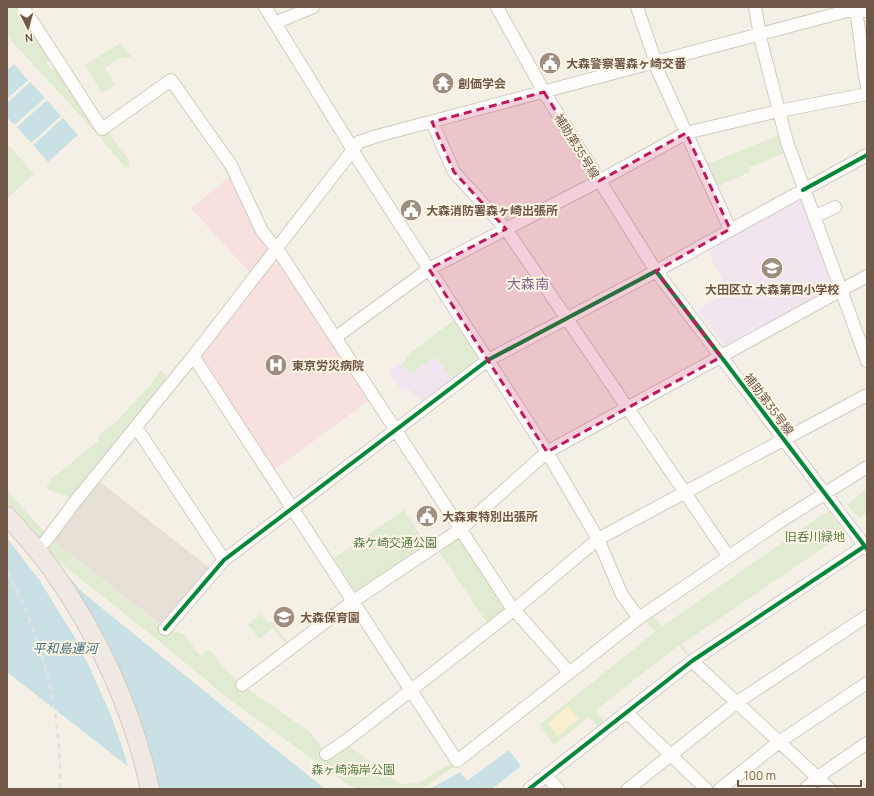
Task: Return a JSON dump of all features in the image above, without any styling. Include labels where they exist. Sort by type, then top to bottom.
[{"type":"highway","points":[[7,516],[50,566],[87,626],[128,712],[138,741],[150,789]]},
{"type":"highway","points":[[7,531],[55,595],[76,629],[92,660],[127,744],[139,789]]},
{"type":"street","points":[[23,7],[102,129],[172,80],[231,165],[262,231],[276,247],[336,337],[510,605],[569,672]]},
{"type":"street","points":[[265,7],[352,150],[547,452],[598,539],[622,595],[639,618]]},
{"type":"street","points":[[275,24],[313,7]]},
{"type":"street","name":"補助第35号線","points":[[497,7],[544,92],[656,271],[866,546]]},
{"type":"street","points":[[637,7],[655,63],[730,229]]},
{"type":"street","points":[[755,7],[759,35],[787,142],[803,190],[867,361]]},
{"type":"street","points":[[45,542],[74,503],[193,356],[276,247],[359,142],[859,9],[864,38],[862,65],[867,86]]},
{"type":"street","points":[[336,337],[429,269],[599,181],[686,133],[778,111],[867,94]]},
{"type":"street","points":[[432,122],[454,172],[506,229],[728,556]]},
{"type":"street","points":[[165,629],[224,560],[488,360],[656,271],[867,155]]},
{"type":"street","points":[[814,217],[834,207]]},
{"type":"street","points":[[242,685],[352,602],[461,529],[547,452],[867,276]]},
{"type":"street","points":[[193,356],[457,761],[639,618],[781,520],[867,467]]},
{"type":"street","points":[[326,754],[347,740],[514,609],[598,539],[867,395]]},
{"type":"street","points":[[136,427],[224,560]]},
{"type":"street","points":[[529,789],[692,661],[866,546]]},
{"type":"street","points":[[628,789],[736,703],[867,616]]},
{"type":"street","points":[[692,661],[830,789]]},
{"type":"street","points":[[720,789],[779,742],[867,683]]},
{"type":"street","points":[[626,712],[706,789]]},
{"type":"street","points":[[805,789],[822,774],[867,743]]},
{"type":"street","points":[[546,775],[558,789]]},
{"type":"highlighted area","points":[[544,92],[599,181],[686,133],[730,229],[656,271],[721,357],[547,452],[429,269],[506,229],[454,172],[432,122]]},
{"type":"shaded area","points":[[230,177],[272,246],[250,273],[191,208]]},
{"type":"shaded area","name":"大田区立 大森第四小学校","points":[[802,196],[836,287],[726,348],[698,309],[729,292],[706,249]]},
{"type":"shaded area","name":"東京労災病院","points":[[279,258],[371,399],[274,470],[200,359],[201,351]]},
{"type":"shaded area","points":[[433,358],[438,359],[452,380],[422,401],[407,388],[402,391],[388,372],[397,364],[402,364],[410,374]]},
{"type":"shaded area","points":[[100,482],[211,569],[161,625],[52,540]]},
{"type":"green space","points":[[7,7],[21,7],[52,59],[46,63],[47,65],[52,69],[57,69],[108,131],[129,161],[129,165],[125,168],[100,137],[7,36]]},
{"type":"green space","points":[[120,43],[132,57],[120,58],[105,68],[115,85],[102,93],[85,65]]},
{"type":"green space","points":[[781,134],[787,152],[748,168],[750,172],[715,187],[705,165]]},
{"type":"green space","points":[[7,143],[34,174],[7,198]]},
{"type":"green space","points":[[459,316],[488,360],[455,385],[438,359],[433,358],[410,374],[402,364],[410,353]]},
{"type":"green space","points":[[161,370],[167,376],[73,498],[46,489],[50,480],[98,441],[100,434],[114,424],[154,381]]},
{"type":"green space","name":"旧呑川緑地","points":[[867,488],[867,513],[859,518],[847,505]]},
{"type":"green space","name":"森ヶ崎海岸公園","points":[[7,490],[52,540],[165,629],[184,634],[200,656],[209,649],[223,667],[242,685],[310,732],[333,759],[349,746],[401,784],[419,783],[453,762],[455,766],[422,789],[359,789],[347,784],[229,699],[154,637],[39,546],[7,511]]},
{"type":"green space","name":"森ケ崎交通公園","points":[[404,510],[428,547],[357,595],[334,558]]},
{"type":"green space","name":"旧呑川緑地","points":[[829,512],[845,533],[682,644],[689,655],[688,656],[679,645],[596,710],[604,721],[598,726],[589,717],[554,745],[539,725],[655,632],[644,619],[651,614],[663,626],[823,514]]},
{"type":"green space","points":[[460,535],[506,609],[488,624],[438,550]]},
{"type":"green space","points":[[261,614],[268,623],[272,621],[290,645],[288,647],[273,628],[259,639],[248,624]]},
{"type":"sand","points":[[568,706],[579,719],[558,736],[547,723]]},
{"type":"water","points":[[14,64],[28,80],[7,99],[7,70]]},
{"type":"water","points":[[30,82],[45,98],[14,125],[7,117],[7,103]]},
{"type":"water","points":[[47,100],[61,116],[31,143],[17,127]]},
{"type":"water","points":[[63,118],[78,135],[48,162],[33,145]]},
{"type":"water","name":"平和島運河","points":[[7,511],[51,556],[81,591],[325,789],[157,789],[7,672]]},
{"type":"water","points":[[509,750],[521,766],[492,789],[430,789],[460,772],[467,781]]},
{"type":"pier","points":[[7,509],[40,544],[153,766],[159,789],[154,789],[129,770],[110,713],[75,638],[40,581],[7,538]]},
{"type":"railway","points":[[7,572],[31,623],[48,677],[58,733],[60,789]]},
{"type":"cycle path","points":[[803,190],[867,155]]},
{"type":"cycle path","points":[[165,629],[224,560],[488,360],[656,271],[867,549]]},
{"type":"cycle path","points":[[529,789],[692,661],[865,546]]},
{"type":"place","name":"大森警察署森ヶ崎交番","points":[[550,63]]},
{"type":"place","name":"創価学会","points":[[443,83]]},
{"type":"place","name":"大森消防署森ヶ崎出張所","points":[[411,210]]},
{"type":"place","name":"大田区立 大森第四小学校","points":[[772,268]]},
{"type":"place","name":"東京労災病院","points":[[276,365]]},
{"type":"place","name":"大森東特別出張所","points":[[427,516]]},
{"type":"place","name":"大森保育園","points":[[284,617]]},
{"type":"district","name":"大森南","points":[[528,283]]}]
